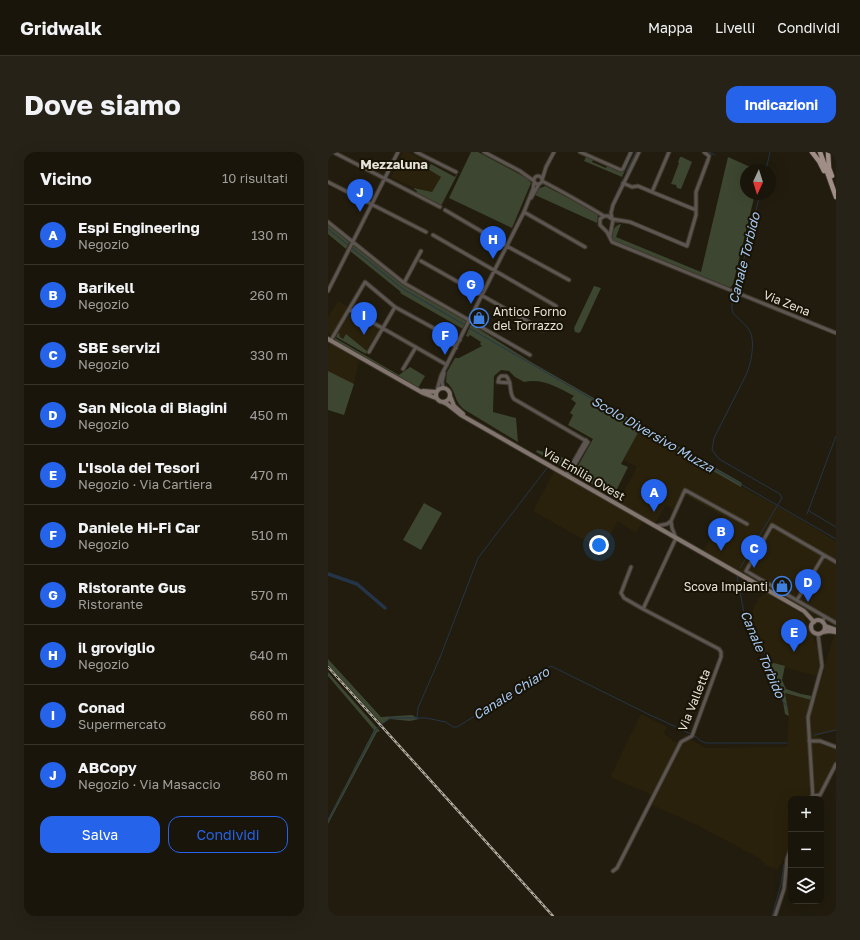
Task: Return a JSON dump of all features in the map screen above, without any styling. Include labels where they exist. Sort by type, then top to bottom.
[{"type":"main road","points":[[812,152],[819,161],[835,195]]},
{"type":"main road","points":[[820,152],[835,195]]},
{"type":"main road","points":[[828,152],[829,168],[835,195]]},
{"type":"main road","points":[[330,339],[420,391],[427,395],[436,398],[438,401],[443,402],[448,400],[450,396],[449,391],[443,387],[436,391],[420,391]]},
{"type":"main road","points":[[436,391],[436,398]]},
{"type":"main road","name":"Via Emilia Ovest","points":[[450,396],[454,406],[466,418]]},
{"type":"main road","name":"Via Emilia Ovest","points":[[443,402],[457,413],[804,611],[814,622]]},
{"type":"main road","points":[[818,620],[836,631],[814,633],[811,630],[811,625],[818,620]]},
{"type":"main road","points":[[820,633],[824,624]]},
{"type":"street","points":[[332,152],[440,207]]},
{"type":"street","points":[[328,291],[398,152]]},
{"type":"street","points":[[416,152],[456,172]]},
{"type":"street","points":[[484,152],[520,171],[534,182],[541,182],[604,216],[626,221],[686,246],[696,215],[696,192],[709,156],[704,152]]},
{"type":"street","points":[[527,205],[541,182],[546,167],[554,152]]},
{"type":"street","points":[[580,152],[621,170],[623,169],[631,152]]},
{"type":"street","points":[[610,236],[612,226],[611,213],[613,205],[639,152]]},
{"type":"street","points":[[652,192],[669,152]]},
{"type":"street","points":[[436,391],[440,379],[524,212],[533,189],[534,182],[537,176],[546,167]]},
{"type":"street","points":[[520,171],[537,176],[541,182]]},
{"type":"street","points":[[328,182],[426,232]]},
{"type":"street","points":[[624,183],[632,187],[638,186],[696,210]]},
{"type":"street","points":[[600,220],[613,205]]},
{"type":"street","points":[[593,209],[598,214],[600,225],[604,229],[617,222],[626,221]]},
{"type":"street","points":[[446,210],[569,280]]},
{"type":"street","points":[[524,212],[585,247]]},
{"type":"street","points":[[328,222],[404,283],[530,355]]},
{"type":"street","name":"Via Zena","points":[[604,229],[610,236],[612,242],[836,333]]},
{"type":"street","points":[[433,235],[556,306]]},
{"type":"street","points":[[404,283],[421,251]]},
{"type":"street","points":[[421,261],[542,330]]},
{"type":"street","points":[[330,339],[365,282],[395,307],[450,337],[460,340]]},
{"type":"street","points":[[369,352],[395,307]]},
{"type":"street","points":[[349,309],[447,365]]},
{"type":"street","points":[[450,337],[456,348]]},
{"type":"street","points":[[452,341],[458,344]]},
{"type":"street","points":[[403,369],[416,347]]},
{"type":"street","points":[[443,387],[445,370]]},
{"type":"street","points":[[510,383],[511,395],[514,400],[587,441],[567,475]]},
{"type":"street","points":[[664,532],[685,490],[747,524]]},
{"type":"street","points":[[655,526],[669,523]]},
{"type":"street","points":[[643,608],[676,538],[669,523]]},
{"type":"street","points":[[836,562],[772,525],[746,571],[836,623]]},
{"type":"street","points":[[797,600],[824,555]]},
{"type":"street","name":"Via Valletta","points":[[612,872],[617,868],[682,742],[692,735],[721,657],[721,651],[624,598],[621,593],[631,567]]},
{"type":"street","points":[[824,624],[825,617]]},
{"type":"street","points":[[812,796],[808,714],[823,664],[820,633]]},
{"type":"street","points":[[809,741],[820,741],[836,747]]},
{"type":"street","points":[[816,796],[820,795],[836,764]]},
{"type":"street","points":[[775,916],[784,889],[788,856]]},
{"type":"shaded area","points":[[403,152],[408,152],[431,164],[429,169],[441,177],[432,192],[412,187],[391,177]]},
{"type":"shaded area","points":[[338,301],[348,307],[332,335],[328,333],[328,318]]},
{"type":"shaded area","points":[[352,313],[380,328],[367,351],[346,334],[343,339],[339,336],[340,334],[338,333]]},
{"type":"shaded area","points":[[330,343],[359,361],[354,384],[328,371],[328,350]]},
{"type":"shaded area","points":[[639,431],[777,506],[836,541],[836,626],[810,613],[703,551],[723,516],[685,495],[677,511],[666,505],[653,527],[642,522],[636,533],[618,521],[602,550],[533,511],[557,466],[618,502],[637,467],[624,460]]},
{"type":"shaded area","points":[[766,593],[804,616],[818,648],[820,658],[817,676],[771,664],[752,621],[753,608],[759,598]]},
{"type":"shaded area","points":[[836,628],[836,731],[816,736],[836,744],[836,767],[821,796],[788,796],[788,853],[777,870],[766,865],[759,858],[697,825],[652,805],[683,744],[690,740],[705,748],[787,747],[789,716],[785,693],[815,701]]},
{"type":"shaded area","points":[[641,714],[667,727],[664,733],[665,735],[672,739],[672,741],[680,742],[655,796],[610,777]]},
{"type":"green space","points":[[471,152],[478,152],[527,178],[531,183],[512,228],[449,198]]},
{"type":"green space","points":[[586,157],[593,160],[592,162],[606,168],[607,166],[620,172],[625,170],[622,177],[584,161]]},
{"type":"green space","points":[[680,157],[692,162],[681,189],[677,188],[676,185],[671,184]]},
{"type":"green space","points":[[728,157],[744,164],[740,164],[740,200],[754,200],[733,284],[730,288],[614,242],[611,236],[613,230],[621,224],[616,237],[701,272]]},
{"type":"green space","points":[[431,164],[455,177],[457,175],[441,206],[416,193],[417,191],[414,189],[432,192],[441,177],[428,169]]},
{"type":"green space","points":[[545,186],[594,211],[598,215],[597,223],[535,195],[538,189]]},
{"type":"green space","points":[[328,223],[350,241],[346,249],[328,234]]},
{"type":"green space","points":[[354,244],[404,286],[406,285],[466,320],[467,322],[463,329],[400,293],[401,292],[350,251]]},
{"type":"green space","points":[[594,286],[601,288],[581,331],[579,333],[575,332],[574,328]]},
{"type":"green space","points":[[471,324],[531,362],[742,483],[741,487],[611,413],[639,431],[621,464],[628,467],[614,495],[612,496],[575,474],[575,471],[593,439],[568,425],[573,415],[570,413],[576,403],[571,399],[574,396],[543,382],[524,382],[515,377],[509,371],[501,370],[494,376],[493,412],[516,418],[518,442],[465,410],[458,403],[452,389],[446,382],[447,372],[455,358],[459,358],[482,346],[480,344],[481,342],[470,335],[468,337],[466,336]]},
{"type":"green space","points":[[338,333],[343,339],[346,334],[367,351],[366,354],[336,337]]},
{"type":"green space","points":[[335,338],[399,375],[410,367],[425,376],[418,388],[335,341]]},
{"type":"green space","points":[[328,371],[354,384],[344,415],[328,410]]},
{"type":"green space","points":[[537,450],[571,460],[568,466],[563,463],[562,465],[566,467],[563,467],[536,452]]},
{"type":"green space","points":[[424,503],[442,513],[421,550],[403,540]]},
{"type":"green space","points":[[328,659],[381,717],[412,715],[419,719],[410,721],[390,719],[382,724],[328,665]]},
{"type":"green space","points":[[774,663],[785,666],[782,680],[786,689],[812,696],[811,700],[785,693],[789,716],[785,714],[782,696],[770,668],[771,664]]},
{"type":"green space","points":[[328,672],[380,731],[377,732],[328,824],[328,819],[374,730],[328,676]]},
{"type":"waterway","points":[[626,172],[636,152]]},
{"type":"waterway","points":[[709,152],[715,155]]},
{"type":"waterway","name":"Canale Torbido","points":[[767,164],[770,152]]},
{"type":"waterway","points":[[610,207],[623,179]]},
{"type":"waterway","name":"Canale Torbido","points":[[736,291],[759,200]]},
{"type":"waterway","name":"Scolo Diversivo Muzza","points":[[328,229],[348,245]]},
{"type":"waterway","name":"Scolo Diversivo Muzza","points":[[352,248],[403,289],[465,325]]},
{"type":"waterway","name":"Canale Torbido","points":[[735,294],[732,307],[734,315],[745,325],[751,334],[751,359],[748,371],[714,438],[712,450],[719,459],[780,494],[782,498],[740,568]]},
{"type":"waterway","name":"Scolo Diversivo Muzza","points":[[469,328],[836,539]]},
{"type":"waterway","name":"Canale Chiaro","points":[[807,514],[836,436]]},
{"type":"waterway","points":[[417,718],[418,708],[441,655],[478,558],[547,468]]},
{"type":"waterway","name":"Canale Chiaro","points":[[809,511],[836,527]]},
{"type":"waterway","points":[[328,574],[357,584],[385,608]]},
{"type":"waterway","name":"Canale Torbido","points":[[737,576],[744,613],[765,654],[783,702],[788,707]]},
{"type":"waterway","name":"Canale Chiaro","points":[[328,821],[376,729],[390,718],[426,718],[446,722],[453,727],[457,727],[543,674],[551,666],[695,736],[706,743],[787,743]]},
{"type":"waterway","name":"Canale Chiaro","points":[[814,735],[836,730]]},
{"type":"waterway","name":"Canale Torbido","points":[[772,916],[781,884],[784,864]]},
{"type":"railway","points":[[328,667],[553,916]]},
{"type":"place","name":"ABCopy","points":[[360,212]]},
{"type":"place","name":"il groviglio","points":[[493,259]]},
{"type":"place","name":"Ristorante Gus","points":[[471,304]]},
{"type":"place","name":"Antico Forno del Torrazzo","points":[[479,318]]},
{"type":"place","name":"Conad","points":[[364,335]]},
{"type":"place","name":"Daniele Hi-Fi Car","points":[[445,355]]},
{"type":"place","name":"Espi Engineering","points":[[654,512]]},
{"type":"place","name":"Barikell","points":[[721,551]]},
{"type":"place","name":"SBE servizi","points":[[754,568]]},
{"type":"place","name":"Scova Impianti","points":[[782,586]]},
{"type":"place","name":"San Nicola di Biagini","points":[[808,602]]},
{"type":"place","name":"L'Isola dei Tesori","points":[[794,652]]},
{"type":"district","name":"Mezzaluna","points":[[394,164]]}]
